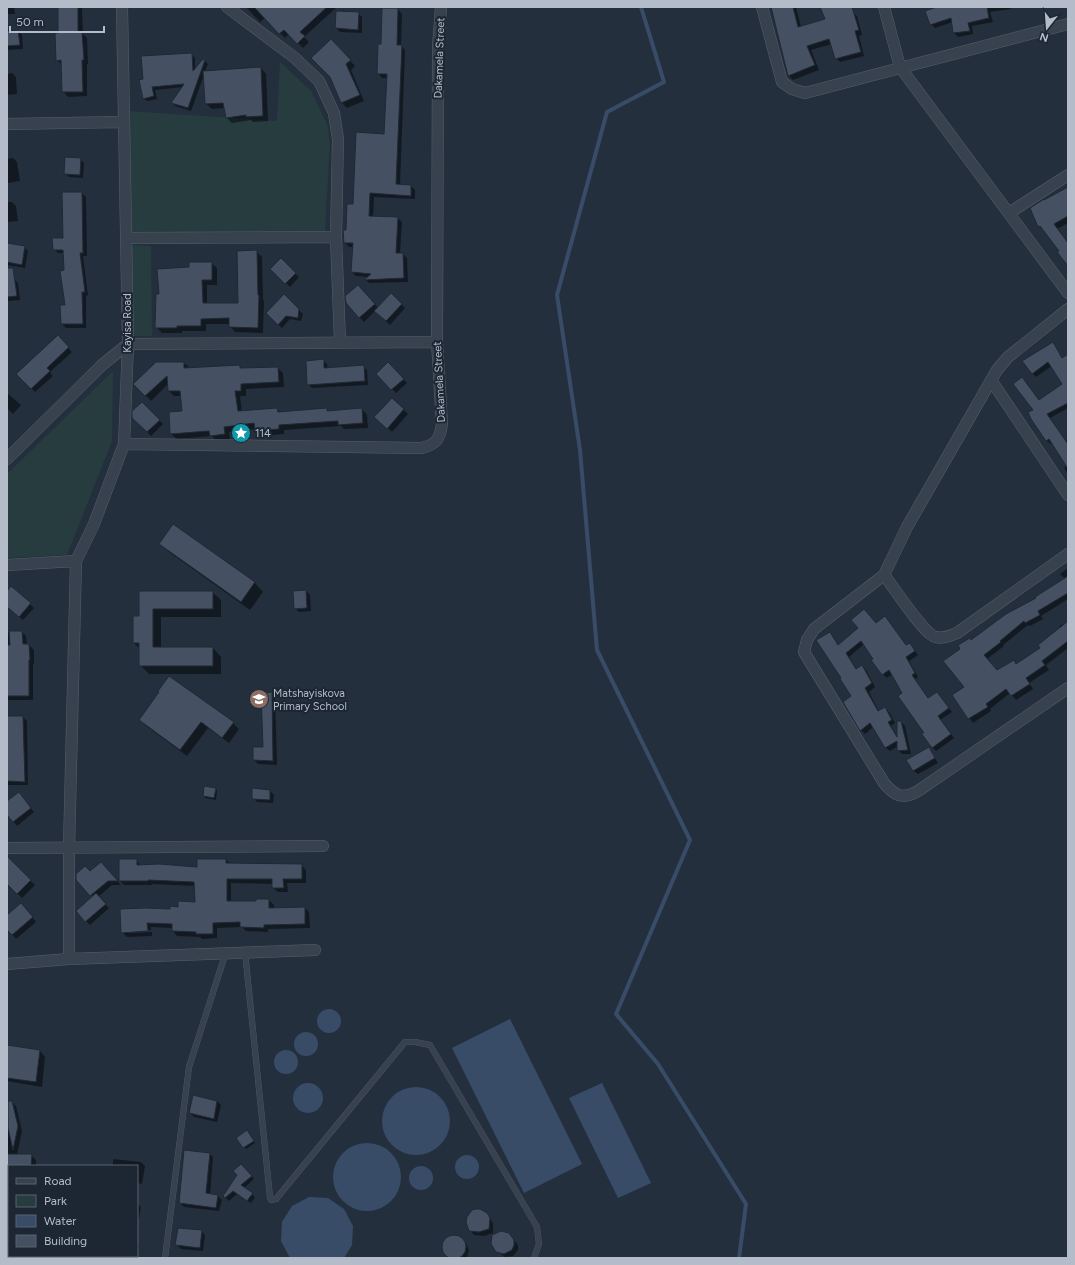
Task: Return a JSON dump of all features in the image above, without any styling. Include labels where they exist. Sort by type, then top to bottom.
[{"type":"street","name":"Kayisa Road","points":[[76,561],[94,524],[124,444],[128,344],[122,7]]},
{"type":"street","points":[[227,7],[295,58],[319,81],[334,113],[338,139],[336,237],[340,342]]},
{"type":"street","name":"Dakamela Street","points":[[124,444],[421,448],[430,446],[436,442],[440,434],[442,424],[437,342],[438,56],[441,7]]},
{"type":"street","points":[[762,7],[782,82],[792,89],[805,93],[1068,24]]},
{"type":"street","points":[[884,7],[900,67],[1068,293]]},
{"type":"street","points":[[7,124],[123,122]]},
{"type":"street","points":[[1009,213],[1068,175]]},
{"type":"street","points":[[127,238],[336,237]]},
{"type":"street","points":[[1068,308],[1002,363],[907,527],[884,575],[814,629],[807,640],[804,652],[884,782],[891,791],[900,796],[909,796],[918,791],[1068,688]]},
{"type":"street","points":[[7,459],[102,365],[128,344],[437,342]]},
{"type":"street","points":[[991,380],[1068,495]]},
{"type":"street","points":[[884,575],[922,625],[934,636],[944,637],[957,633],[1068,554]]},
{"type":"street","points":[[7,565],[76,561],[69,848],[69,959]]},
{"type":"street","points":[[7,848],[323,846]]},
{"type":"street","points":[[7,964],[69,959],[226,952],[315,950]]},
{"type":"lane","points":[[165,1258],[189,1067],[226,952]]},
{"type":"lane","points":[[245,952],[271,1200],[276,1199],[405,1042],[430,1045],[538,1227],[539,1244],[534,1258]]},
{"type":"green space","points":[[280,62],[311,91],[327,124],[330,143],[325,232],[131,232],[128,111],[277,121]]},
{"type":"green space","points":[[133,245],[151,246],[152,336],[133,336],[131,249]]},
{"type":"green space","points":[[113,371],[112,441],[67,555],[7,558],[7,474]]},
{"type":"water","points":[[329,1009],[337,1013],[341,1021],[337,1029],[329,1033],[321,1029],[317,1021],[321,1013]]},
{"type":"water","points":[[510,1019],[582,1164],[524,1193],[452,1048]]},
{"type":"water","points":[[306,1032],[314,1036],[318,1044],[314,1052],[306,1056],[298,1052],[294,1044],[298,1036]]},
{"type":"water","points":[[286,1050],[294,1054],[298,1062],[294,1070],[286,1074],[278,1070],[274,1062],[278,1054]]},
{"type":"water","points":[[308,1083],[318,1088],[323,1098],[318,1108],[308,1113],[298,1108],[293,1098],[298,1088]]},
{"type":"water","points":[[602,1083],[651,1183],[618,1198],[569,1098]]},
{"type":"water","points":[[409,1087],[423,1087],[435,1092],[445,1102],[450,1114],[450,1128],[445,1140],[435,1150],[423,1155],[409,1155],[397,1150],[387,1140],[382,1128],[382,1114],[387,1102],[397,1092]]},
{"type":"water","points":[[360,1143],[374,1143],[386,1148],[396,1158],[401,1170],[401,1184],[396,1196],[386,1206],[374,1211],[360,1211],[348,1206],[338,1196],[333,1184],[333,1170],[338,1158],[348,1148]]},
{"type":"water","points":[[467,1155],[475,1159],[479,1167],[475,1175],[467,1179],[459,1175],[455,1167],[459,1159]]},
{"type":"water","points":[[421,1166],[429,1170],[433,1178],[429,1186],[421,1190],[413,1186],[409,1178],[413,1170]]},
{"type":"water","points":[[309,1197],[328,1198],[344,1209],[353,1226],[352,1245],[344,1258],[290,1258],[281,1241],[282,1222],[292,1206]]},
{"type":"building","points":[[58,7],[78,7],[78,32],[82,32],[84,60],[82,60],[83,92],[62,92],[61,60],[56,61],[55,33],[58,33]]},
{"type":"building","points":[[254,7],[327,7],[300,32],[305,36],[297,44],[284,30],[279,34]]},
{"type":"building","points":[[771,7],[793,7],[798,27],[825,19],[820,7],[852,7],[859,30],[855,31],[861,52],[835,59],[829,39],[807,46],[815,65],[788,76]]},
{"type":"building","points":[[937,7],[987,7],[989,18],[968,23],[970,31],[953,33],[951,18],[930,25],[925,11]]},
{"type":"building","points":[[382,8],[398,8],[397,45],[402,45],[396,184],[411,185],[411,196],[370,193],[369,216],[398,217],[396,253],[403,253],[404,278],[364,280],[371,274],[351,272],[353,243],[344,243],[343,230],[346,230],[347,204],[353,204],[356,132],[384,134],[387,74],[377,74],[378,44],[381,44]]},
{"type":"building","points":[[336,11],[359,12],[358,30],[335,28]]},
{"type":"building","points":[[18,30],[20,45],[7,46],[7,31]]},
{"type":"building","points":[[331,39],[351,60],[346,64],[360,95],[341,103],[330,77],[311,58]]},
{"type":"building","points":[[192,53],[193,71],[203,59],[205,60],[188,108],[171,103],[184,84],[152,87],[154,96],[143,99],[139,80],[143,79],[141,56]]},
{"type":"building","points":[[261,67],[263,116],[246,117],[246,115],[226,118],[223,103],[205,104],[203,71]]},
{"type":"building","points":[[65,157],[81,158],[80,175],[64,174]]},
{"type":"building","points":[[1068,187],[1068,216],[1054,224],[1068,243],[1068,266],[1057,252],[1059,251],[1040,226],[1038,227],[1030,208]]},
{"type":"building","points":[[62,192],[82,192],[83,253],[80,253],[85,292],[82,292],[83,324],[61,324],[60,305],[65,305],[60,271],[64,270],[63,250],[53,250],[52,238],[63,238]]},
{"type":"building","points":[[7,243],[25,246],[22,265],[7,262]]},
{"type":"building","points":[[257,250],[259,295],[258,328],[229,327],[229,318],[201,319],[201,326],[155,328],[156,294],[159,294],[157,269],[189,267],[189,262],[212,262],[212,280],[202,280],[203,303],[238,303],[237,251]]},
{"type":"building","points":[[281,258],[296,273],[285,284],[270,269]]},
{"type":"building","points":[[7,268],[13,268],[17,296],[7,297]]},
{"type":"building","points":[[358,285],[375,304],[359,318],[346,303],[345,296]]},
{"type":"building","points":[[391,293],[402,304],[386,321],[374,311]]},
{"type":"building","points":[[284,294],[299,309],[298,318],[286,316],[278,325],[266,313]]},
{"type":"building","points":[[58,335],[69,347],[47,368],[50,371],[31,389],[16,374]]},
{"type":"building","points":[[1053,342],[1062,358],[1068,354],[1068,403],[1047,414],[1068,444],[1068,469],[1049,439],[1046,441],[1031,419],[1028,412],[1033,410],[1013,384],[1022,377],[1039,400],[1062,384],[1048,362],[1032,374],[1022,361]]},
{"type":"building","points":[[324,359],[324,368],[364,365],[365,381],[307,385],[306,361]]},
{"type":"building","points":[[156,362],[184,362],[184,368],[240,365],[240,368],[278,367],[279,382],[241,384],[241,391],[235,391],[238,411],[277,408],[278,412],[327,408],[327,411],[362,408],[363,423],[338,425],[338,421],[279,425],[279,429],[255,431],[254,423],[224,427],[225,434],[210,436],[209,431],[170,434],[169,412],[182,411],[180,391],[168,391],[167,376],[145,396],[133,384]]},
{"type":"building","points":[[388,362],[404,379],[391,390],[376,374]]},
{"type":"building","points":[[392,398],[404,409],[387,429],[374,417]]},
{"type":"building","points":[[142,402],[160,420],[147,432],[132,418],[132,411]]},
{"type":"building","points":[[173,524],[255,582],[241,602],[159,544]]},
{"type":"building","points":[[1068,576],[1068,593],[1038,611],[1040,615],[1025,623],[1024,621],[984,655],[997,670],[1014,660],[1016,664],[1040,648],[1038,645],[1068,621],[1068,641],[1042,661],[1045,665],[1026,678],[1030,684],[1011,696],[1006,689],[986,704],[988,707],[968,719],[952,695],[964,687],[943,661],[960,649],[958,645],[970,638],[971,640],[1006,614],[1036,598],[1035,597]]},
{"type":"building","points":[[11,586],[31,603],[19,617],[7,607],[7,591]]},
{"type":"building","points":[[306,590],[307,608],[294,609],[293,591]]},
{"type":"building","points":[[139,591],[213,591],[213,609],[153,609],[153,647],[213,647],[213,666],[139,666],[139,643],[133,643],[133,616],[139,616]]},
{"type":"building","points":[[864,609],[876,623],[885,616],[906,645],[910,643],[915,651],[906,657],[915,673],[912,675],[928,698],[937,692],[949,708],[938,716],[951,734],[932,748],[921,733],[924,733],[898,696],[902,693],[889,670],[882,675],[871,660],[873,659],[861,641],[846,653],[856,669],[862,665],[872,683],[865,688],[878,711],[885,707],[892,720],[888,722],[897,737],[897,721],[901,721],[908,750],[897,751],[897,741],[885,748],[870,723],[860,731],[843,702],[851,696],[816,640],[830,632],[838,645],[858,628],[851,620]]},
{"type":"building","points":[[9,631],[22,631],[23,644],[29,644],[29,696],[7,696],[7,645],[10,645]]},
{"type":"building","points":[[169,676],[234,722],[222,738],[201,722],[180,750],[139,720]]},
{"type":"building","points":[[272,692],[273,761],[253,760],[253,747],[263,747],[261,693]]},
{"type":"building","points":[[7,716],[23,716],[25,782],[7,781]]},
{"type":"building","points":[[929,747],[935,758],[913,771],[906,760]]},
{"type":"building","points":[[204,786],[216,788],[214,798],[203,796]]},
{"type":"building","points":[[252,788],[270,790],[270,800],[252,799]]},
{"type":"building","points":[[19,792],[31,808],[13,822],[7,815],[7,801]]},
{"type":"building","points":[[7,856],[31,880],[17,894],[7,884]]},
{"type":"building","points":[[119,859],[137,859],[137,865],[159,864],[197,867],[197,859],[226,859],[226,863],[302,864],[302,879],[283,879],[284,888],[272,888],[272,879],[227,879],[227,901],[256,901],[256,899],[269,899],[269,908],[305,907],[305,924],[264,925],[264,928],[240,927],[240,922],[213,923],[213,934],[196,934],[196,932],[172,931],[172,924],[147,923],[148,931],[121,933],[120,909],[170,909],[170,906],[178,907],[178,901],[195,902],[194,882],[148,880],[119,881]]},
{"type":"building","points":[[101,862],[118,881],[108,881],[90,896],[76,880],[76,874],[85,866],[90,871]]},
{"type":"building","points":[[96,893],[106,904],[85,922],[76,911]]},
{"type":"building","points":[[21,903],[33,917],[12,935],[7,930],[7,915]]},
{"type":"building","points":[[7,1045],[40,1050],[36,1082],[7,1078]]},
{"type":"building","points":[[193,1095],[217,1101],[214,1119],[189,1113]]},
{"type":"building","points":[[8,1101],[12,1101],[18,1126],[13,1150],[8,1128]]},
{"type":"building","points":[[247,1130],[254,1141],[243,1148],[236,1138]]},
{"type":"building","points":[[184,1150],[210,1153],[206,1193],[218,1195],[216,1208],[179,1203]]},
{"type":"building","points":[[7,1154],[32,1154],[31,1165],[7,1166]]},
{"type":"building","points":[[241,1164],[252,1176],[241,1185],[253,1193],[247,1201],[233,1191],[225,1198],[223,1196],[237,1175],[233,1171]]},
{"type":"building","points":[[480,1209],[487,1213],[490,1218],[489,1229],[479,1232],[469,1231],[466,1222],[467,1217],[472,1210]]},
{"type":"building","points":[[178,1228],[202,1230],[200,1248],[175,1245]]},
{"type":"building","points":[[501,1231],[509,1233],[514,1240],[512,1250],[504,1254],[496,1252],[491,1244],[492,1235]]},
{"type":"building","points":[[454,1235],[462,1239],[466,1247],[462,1255],[454,1259],[446,1255],[442,1247],[446,1239]]},
{"type":"waterway","points":[[641,7],[664,82],[607,112],[557,295],[580,450],[597,650],[690,840],[616,1014],[658,1064],[746,1204],[739,1258]]},
{"type":"place","name":"114","points":[[241,433]]},
{"type":"place","name":"Matshayiskova Primary School","points":[[259,699]]}]
